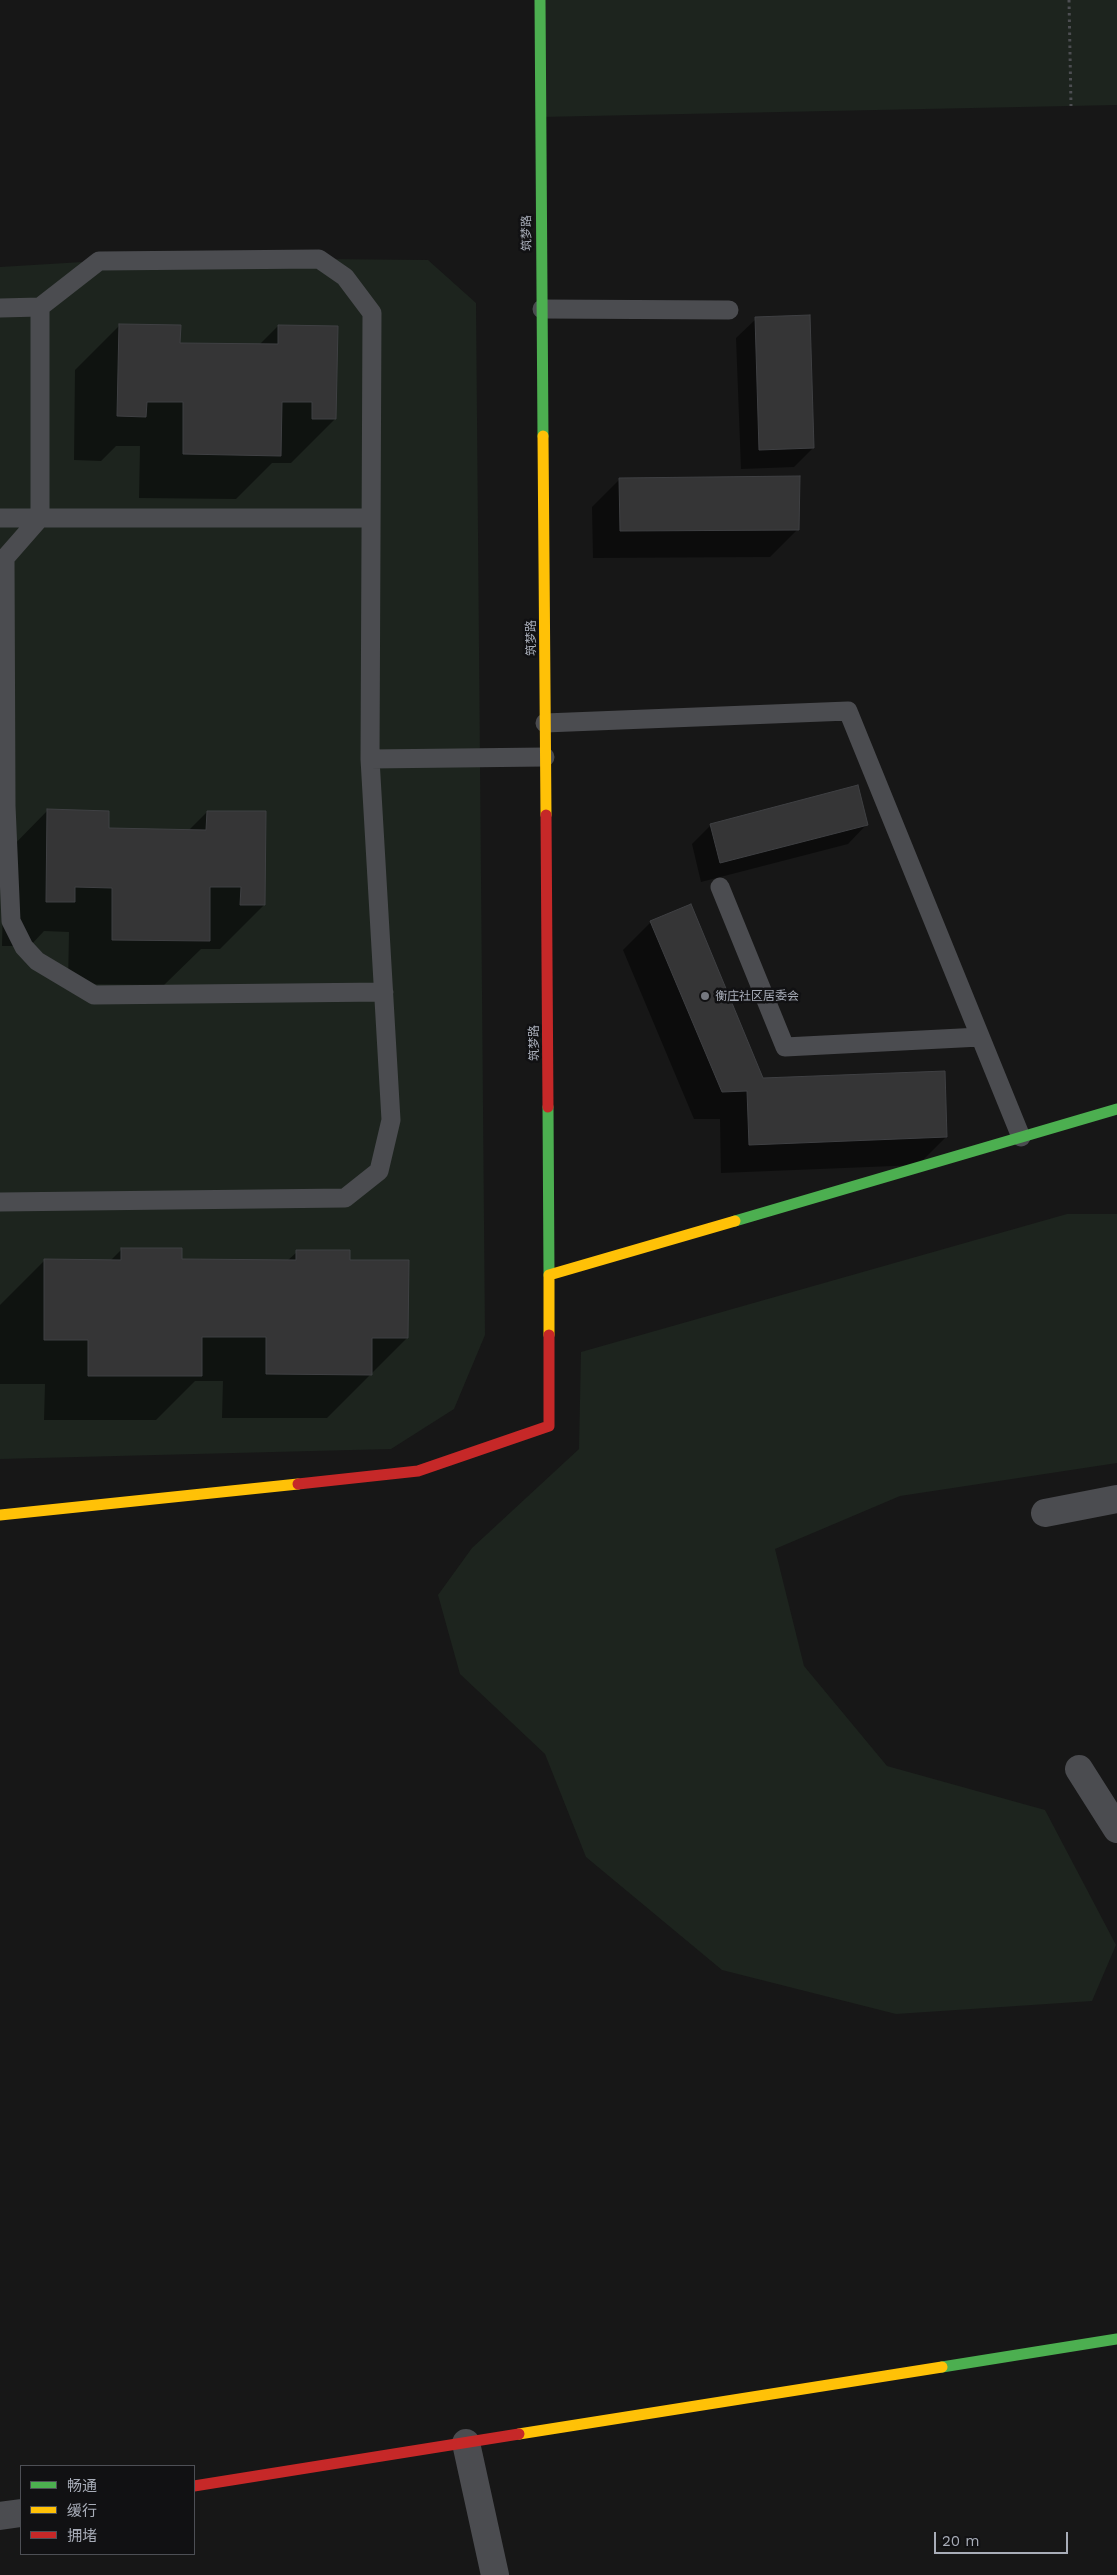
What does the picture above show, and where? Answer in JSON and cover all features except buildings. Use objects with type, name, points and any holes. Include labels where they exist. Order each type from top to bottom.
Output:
[{"type":"street","name":"筑梦路","points":[[0,1516],[418,1472],[548,1426],[549,1275],[540,0]]},
{"type":"street","points":[[549,1275],[1117,1109]]},
{"type":"street","points":[[1045,1513],[1117,1499]]},
{"type":"street","points":[[1079,1769],[1117,1829]]},
{"type":"street","points":[[195,2486],[1117,2339]]},
{"type":"street","points":[[466,2443],[495,2575]]},
{"type":"street","points":[[0,2516],[20,2513]]},
{"type":"lane","points":[[0,308],[40,307],[99,261],[319,259],[344,278],[372,313],[370,759],[391,1120],[378,1171],[344,1198],[0,1202]]},
{"type":"lane","points":[[40,307],[40,518],[5,558],[6,806],[11,921],[24,947],[37,961],[94,995],[384,992]]},
{"type":"lane","points":[[542,308],[729,310]]},
{"type":"lane","points":[[0,518],[371,518]]},
{"type":"lane","points":[[545,722],[848,712],[1021,1137]]},
{"type":"lane","points":[[370,759],[545,757]]},
{"type":"lane","points":[[720,887],[785,1047],[980,1037]]},
{"type":"path","points":[[1069,0],[1071,106]]},
{"type":"shaded area","points":[[540,0],[1117,0],[1117,105],[540,117]]},
{"type":"shaded area","points":[[428,260],[476,303],[485,1335],[454,1409],[391,1449],[0,1459],[0,267],[99,261]]},
{"type":"shaded area","points":[[1067,1214],[1117,1214],[1117,1463],[900,1496],[775,1549],[804,1666],[887,1766],[1045,1810],[1116,1945],[1092,2001],[896,2014],[722,1970],[586,1857],[545,1754],[460,1674],[438,1595],[472,1548],[579,1449],[581,1352]]},
{"type":"traffic: fast","points":[[540,0],[543,436]]},
{"type":"traffic: fast","points":[[548,1107],[549,1275]]},
{"type":"traffic: fast","points":[[735,1221],[1117,1109]]},
{"type":"traffic: fast","points":[[942,2367],[1117,2339]]},
{"type":"traffic: slow","points":[[543,436],[546,815]]},
{"type":"traffic: slow","points":[[549,1335],[549,1275],[735,1221]]},
{"type":"traffic: slow","points":[[0,1515],[298,1484]]},
{"type":"traffic: slow","points":[[519,2434],[942,2367]]},
{"type":"traffic: jam","points":[[546,815],[548,1107]]},
{"type":"traffic: jam","points":[[298,1484],[418,1471],[549,1426],[549,1335]]},
{"type":"traffic: jam","points":[[195,2486],[519,2434]]},
{"type":"place","name":"衡庄社区居委会","points":[[705,996]]}]
